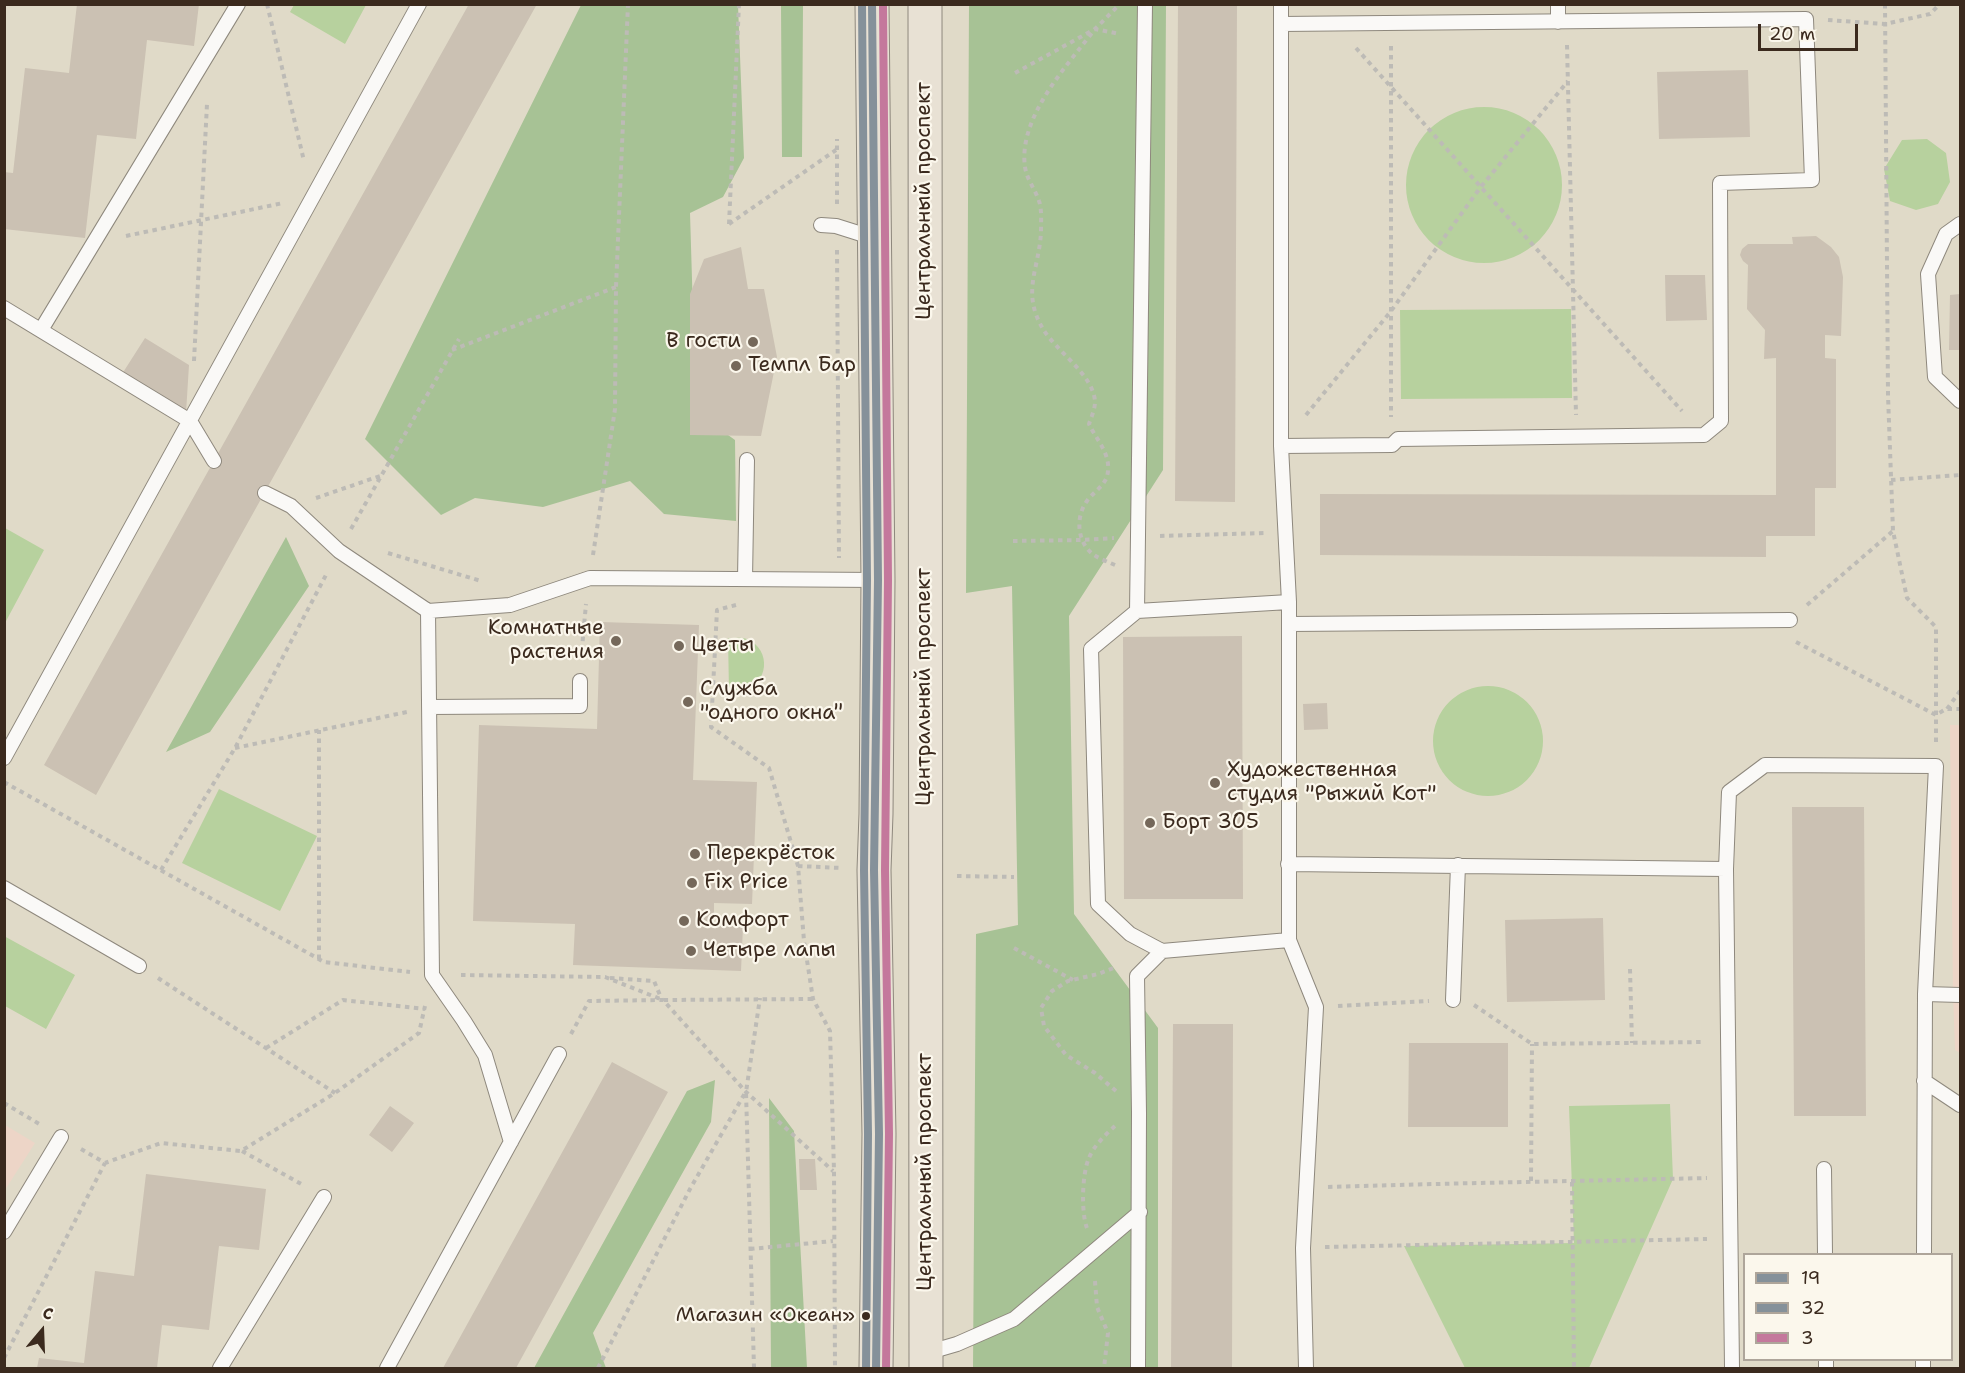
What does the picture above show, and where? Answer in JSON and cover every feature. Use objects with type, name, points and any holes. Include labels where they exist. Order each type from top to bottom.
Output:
[{"type":"main road","points":[[872,4],[878,580],[874,870],[879,1134],[876,1368]]},
{"type":"main road","name":"Центральный проспект","points":[[925,4],[926,1361]]},
{"type":"lane","points":[[41,330],[238,4]]},
{"type":"lane","points":[[4,759],[419,4]]},
{"type":"lane","points":[[1137,611],[1145,4]]},
{"type":"lane","points":[[1281,4],[1281,446],[1289,602],[1288,940],[1316,1007],[1303,1248],[1306,1368]]},
{"type":"lane","points":[[1558,4],[1562,22]]},
{"type":"lane","points":[[1281,24],[1806,18],[1812,180],[1720,183],[1721,421],[1704,435],[1398,439],[1392,445],[1281,446]]},
{"type":"lane","points":[[1960,224],[1946,234],[1928,274],[1935,377],[1960,401]]},
{"type":"lane","points":[[821,225],[836,226],[874,238]]},
{"type":"lane","points":[[4,308],[190,421],[214,461]]},
{"type":"lane","points":[[745,579],[747,460]]},
{"type":"lane","points":[[265,493],[291,506],[428,611],[510,605],[590,578],[878,580]]},
{"type":"lane","points":[[1288,940],[1162,951],[1130,934],[1098,904],[1091,649],[1137,611],[1289,602]]},
{"type":"lane","points":[[428,611],[432,975],[485,1055],[511,1142]]},
{"type":"lane","points":[[1289,624],[1790,620]]},
{"type":"lane","points":[[429,707],[580,706],[580,681]]},
{"type":"lane","points":[[1732,1368],[1726,869],[1729,792],[1765,765],[1936,766],[1925,994],[1924,1253]]},
{"type":"lane","points":[[1288,864],[1726,869]]},
{"type":"lane","points":[[1453,1000],[1458,866]]},
{"type":"lane","points":[[4,888],[139,966]]},
{"type":"lane","points":[[1138,1368],[1140,1212],[1137,976],[1162,951]]},
{"type":"lane","points":[[1925,994],[1960,995]]},
{"type":"lane","points":[[387,1368],[559,1054]]},
{"type":"lane","points":[[1924,1081],[1960,1105]]},
{"type":"lane","points":[[4,1232],[61,1137]]},
{"type":"lane","points":[[1824,1169],[1825,1253]]},
{"type":"lane","points":[[220,1368],[324,1197]]},
{"type":"lane","points":[[926,1361],[957,1344],[1014,1319],[1140,1212]]},
{"type":"path","points":[[94,242],[313,197],[267,4]]},
{"type":"path","points":[[580,681],[582,634],[615,409],[616,287],[628,4]]},
{"type":"path","points":[[739,4],[729,224],[837,150]]},
{"type":"path","points":[[1119,571],[1116,565],[1093,555],[1081,540],[1079,520],[1086,501],[1101,488],[1108,473],[1108,456],[1089,424],[1095,402],[1088,381],[1043,330],[1032,306],[1031,285],[1037,265],[1041,224],[1040,202],[1025,167],[1026,144],[1040,102],[1095,29],[1120,4]]},
{"type":"path","points":[[1885,4],[1888,395],[1893,531],[1907,597],[1936,627],[1936,766]]},
{"type":"path","points":[[1806,18],[1885,24],[1930,14],[1940,4]]},
{"type":"path","points":[[1562,22],[1568,81],[1576,437]]},
{"type":"path","points":[[1391,23],[1392,445]]},
{"type":"path","points":[[1333,24],[1391,85],[1480,188],[1704,435]]},
{"type":"path","points":[[1015,73],[1095,29]]},
{"type":"path","points":[[194,362],[209,53]]},
{"type":"path","points":[[1281,446],[1391,310],[1480,188],[1568,81]]},
{"type":"path","points":[[837,138],[839,580]]},
{"type":"path","points":[[452,350],[616,287]]},
{"type":"path","points":[[161,870],[235,748],[342,545],[459,339]]},
{"type":"path","points":[[1891,480],[1960,475]]},
{"type":"path","points":[[291,506],[381,476]]},
{"type":"path","points":[[1893,531],[1790,620],[1793,640],[1936,715]]},
{"type":"path","points":[[342,545],[534,597]]},
{"type":"path","points":[[739,604],[717,610],[711,727],[769,768],[798,866],[804,941],[813,999],[830,1031],[834,1171],[835,1368]]},
{"type":"path","points":[[1936,715],[1946,709],[1960,691]]},
{"type":"path","points":[[235,748],[429,707]]},
{"type":"path","points":[[1946,709],[1960,709]]},
{"type":"path","points":[[319,730],[319,959]]},
{"type":"path","points":[[4,782],[324,962],[432,975],[654,981],[663,1000],[746,1092],[834,1171]]},
{"type":"path","points":[[1121,1099],[1117,1092],[1095,1073],[1066,1055],[1044,1026],[1041,1008],[1052,992],[1068,981],[1098,974],[1119,965],[1130,934]]},
{"type":"path","points":[[1014,948],[1074,980]]},
{"type":"path","points":[[139,966],[336,1093]]},
{"type":"path","points":[[1630,969],[1632,1043]]},
{"type":"path","points":[[241,1151],[336,1093],[419,1033],[432,975]]},
{"type":"path","points":[[605,978],[663,1000]]},
{"type":"path","points":[[754,1368],[746,1092],[760,998]]},
{"type":"path","points":[[559,1054],[589,1001],[813,999]]},
{"type":"path","points":[[266,1048],[343,1000],[424,1009]]},
{"type":"path","points":[[1316,1007],[1468,1001],[1532,1044],[1729,1042]]},
{"type":"path","points":[[1532,1044],[1532,1181]]},
{"type":"path","points":[[598,1368],[690,1189],[746,1092]]},
{"type":"path","points":[[4,1103],[105,1163]]},
{"type":"path","points":[[1089,1234],[1083,1217],[1088,1159],[1107,1134],[1123,1120]]},
{"type":"path","points":[[4,1358],[105,1163],[161,1143],[241,1151],[324,1197]]},
{"type":"path","points":[[1306,1188],[1729,1178]]},
{"type":"path","points":[[1572,1182],[1574,1368]]},
{"type":"path","points":[[1303,1248],[1729,1239]]},
{"type":"path","points":[[750,1250],[833,1240]]},
{"type":"path","points":[[1093,1252],[1097,1307],[1108,1333],[1104,1368]]},
{"type":"shaded area","points":[[1950,725],[1960,725],[1960,1053],[1955,1050],[1953,994]]},
{"type":"shaded area","points":[[5,1125],[35,1143],[5,1190]]},
{"type":"green space","points":[[294,4],[366,5],[345,44],[290,12]]},
{"type":"green space","points":[[581,5],[738,5],[744,158],[723,197],[690,213],[696,412],[735,440],[736,521],[664,514],[630,481],[543,507],[475,498],[441,515],[365,439]]},
{"type":"green space","points":[[781,5],[803,5],[802,157],[782,157]]},
{"type":"green space","points":[[969,5],[1166,5],[1163,470],[1069,616],[1074,914],[1158,1028],[1158,1368],[973,1368],[976,934],[1018,925],[1012,586],[966,593]]},
{"type":"green space","points":[[1484,107],[1514,113],[1539,130],[1556,155],[1562,185],[1556,215],[1539,240],[1514,257],[1484,263],[1454,257],[1429,240],[1412,215],[1406,185],[1412,155],[1429,130],[1454,113]]},
{"type":"green space","points":[[1927,139],[1946,153],[1950,182],[1938,204],[1916,210],[1890,201],[1884,169],[1902,140]]},
{"type":"green space","points":[[1571,309],[1572,398],[1401,399],[1400,310]]},
{"type":"green space","points":[[5,528],[44,550],[5,623]]},
{"type":"green space","points":[[286,537],[309,586],[210,732],[166,752]]},
{"type":"green space","points":[[728,638],[747,639],[755,644],[764,658],[762,675],[758,682],[742,692],[729,691]]},
{"type":"green space","points":[[1488,686],[1509,690],[1527,702],[1539,720],[1543,741],[1539,762],[1527,780],[1509,792],[1488,796],[1467,792],[1449,780],[1437,762],[1433,741],[1437,720],[1449,702],[1467,690]]},
{"type":"green space","points":[[219,789],[317,836],[280,911],[182,863]]},
{"type":"green space","points":[[4,936],[75,975],[46,1029],[5,1006]]},
{"type":"green space","points":[[715,1080],[711,1122],[593,1333],[606,1368],[534,1368],[687,1091]]},
{"type":"green space","points":[[769,1098],[794,1131],[807,1368],[771,1368]]},
{"type":"green space","points":[[1670,1104],[1673,1179],[1589,1368],[1465,1368],[1404,1246],[1574,1243],[1569,1106]]},
{"type":"building","points":[[77,4],[199,4],[194,46],[147,40],[136,139],[97,135],[85,238],[4,229],[4,172],[13,173],[25,68],[69,73]]},
{"type":"building","points":[[469,4],[537,4],[96,795],[44,765]]},
{"type":"building","points":[[1178,4],[1237,4],[1235,502],[1175,501]]},
{"type":"building","points":[[1748,70],[1750,137],[1659,139],[1657,72]]},
{"type":"building","points":[[1816,236],[1831,247],[1839,257],[1843,277],[1841,336],[1825,335],[1825,358],[1836,359],[1836,488],[1815,488],[1815,536],[1766,536],[1766,557],[1320,555],[1320,494],[1776,495],[1776,358],[1764,359],[1765,330],[1747,309],[1748,265],[1740,255],[1742,249],[1748,244],[1793,244],[1792,237]]},
{"type":"building","points":[[741,247],[748,289],[764,289],[777,357],[761,436],[690,435],[690,294],[704,259]]},
{"type":"building","points":[[1665,275],[1705,275],[1707,320],[1666,321]]},
{"type":"building","points":[[1960,294],[1960,350],[1949,350],[1950,295]]},
{"type":"building","points":[[145,338],[189,365],[186,413],[122,374]]},
{"type":"building","points":[[600,622],[699,625],[693,780],[757,782],[752,904],[714,903],[714,925],[743,926],[741,971],[573,965],[575,924],[473,921],[479,725],[597,729]]},
{"type":"building","points":[[1242,636],[1243,899],[1124,899],[1123,637]]},
{"type":"building","points":[[1327,703],[1328,729],[1304,730],[1303,704]]},
{"type":"building","points":[[1792,807],[1864,807],[1866,1116],[1794,1116]]},
{"type":"building","points":[[1603,918],[1605,1000],[1507,1002],[1505,920]]},
{"type":"building","points":[[1173,1024],[1233,1024],[1232,1368],[1171,1368]]},
{"type":"building","points":[[1409,1043],[1508,1043],[1508,1127],[1408,1127]]},
{"type":"building","points":[[612,1062],[668,1092],[516,1368],[443,1368]]},
{"type":"building","points":[[390,1106],[414,1123],[392,1152],[369,1135]]},
{"type":"building","points":[[799,1159],[815,1159],[817,1190],[800,1190]]},
{"type":"building","points":[[146,1174],[266,1189],[259,1250],[219,1246],[209,1330],[162,1325],[157,1368],[37,1368],[39,1358],[84,1363],[95,1271],[134,1276]]},
{"type":"transit line","name":"32","points":[[862,4],[867,580],[864,870],[868,1134],[866,1368]]},
{"type":"transit line","name":"19","points":[[872,4],[878,580],[874,870],[879,1134],[876,1368]]},
{"type":"transit line","name":"3","points":[[883,4],[888,580],[885,870],[889,1134],[886,1368]]},
{"type":"place","name":"В гости","points":[[753,342]]},
{"type":"place","name":"Темпл Бар","points":[[736,366]]},
{"type":"place","name":"Комнатные растения","points":[[616,641]]},
{"type":"place","name":"Цветы","points":[[679,646]]},
{"type":"place","name":"Служба \"одного окна\"","points":[[688,702]]},
{"type":"place","name":"Художественная студия \"Рыжий Кот\"","points":[[1215,783]]},
{"type":"place","name":"Борт 305","points":[[1150,823]]},
{"type":"place","name":"Перекрёсток","points":[[695,854]]},
{"type":"place","name":"Fix Price","points":[[692,883]]},
{"type":"place","name":"Комфорт","points":[[684,921]]},
{"type":"place","name":"Четыре лапы","points":[[691,951]]},
{"type":"place","name":"Магазин «Океан»","points":[[866,1316]]}]
